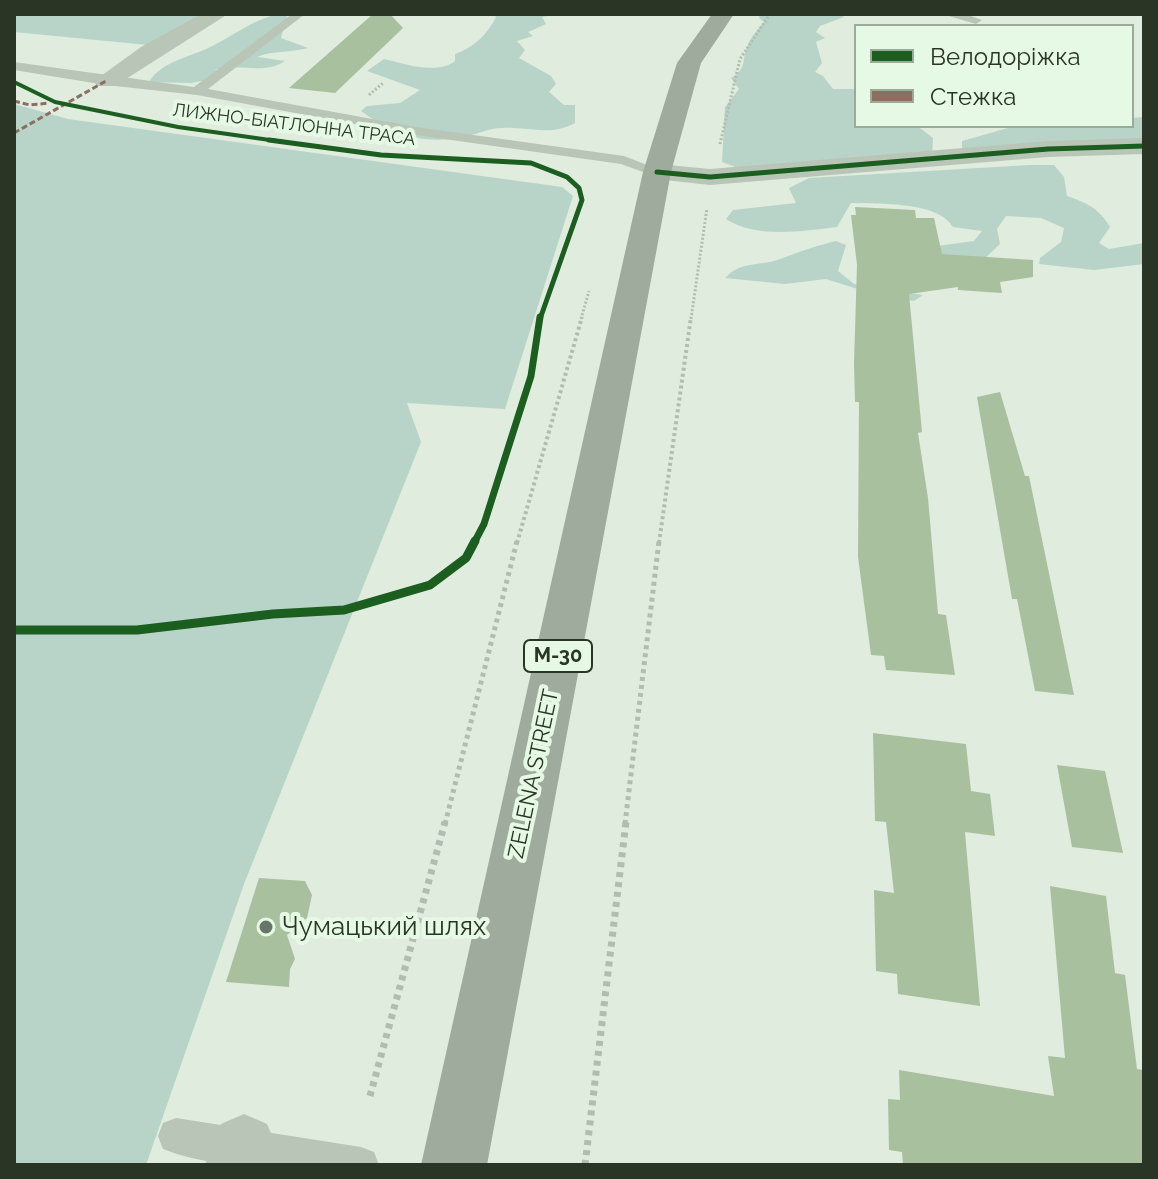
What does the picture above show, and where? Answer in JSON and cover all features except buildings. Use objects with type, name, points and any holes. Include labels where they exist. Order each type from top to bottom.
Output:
[{"type":"highway","name":"М-30","points":[[661,160],[689,63],[723,14]]},
{"type":"highway","name":"ZELENA STREET","points":[[454,1165],[661,160]]},
{"type":"street","points":[[106,81],[149,52],[217,14]]},
{"type":"street","points":[[661,160],[710,177],[1048,149],[1144,146]]},
{"type":"lane","points":[[197,91],[299,14]]},
{"type":"lane","points":[[948,14],[976,20]]},
{"type":"lane","points":[[14,66],[106,81],[197,91],[416,131],[624,160],[661,160]]},
{"type":"lane","points":[[176,1136],[241,1156],[361,1165]]},
{"type":"path","points":[[585,1165],[662,516],[693,319],[710,177],[716,165],[735,64],[770,14]]},
{"type":"path","points":[[370,1096],[452,798],[507,577],[589,290]]},
{"type":"green space","points":[[14,14],[182,14],[201,17],[148,45],[14,32]]},
{"type":"green space","points":[[493,14],[559,14],[542,17],[546,24],[528,32],[533,36],[517,41],[525,50],[519,58],[551,76],[556,84],[549,92],[564,105],[575,105],[575,123],[547,130],[496,128],[459,138],[431,140],[396,131],[361,111],[367,106],[400,103],[420,90],[367,71],[384,59],[430,68],[448,65],[455,61],[455,54],[484,35],[496,17]]},
{"type":"green space","points":[[760,14],[840,14],[844,17],[820,26],[816,32],[825,38],[816,42],[822,63],[815,72],[823,76],[833,89],[854,89],[854,128],[920,128],[933,138],[932,156],[749,172],[722,162],[725,107],[739,89],[731,78],[740,71],[749,42],[764,22],[759,18]]},
{"type":"green space","points":[[271,16],[287,16],[281,38],[308,48],[257,57],[285,61],[268,68],[224,68],[215,70],[223,77],[191,83],[149,82],[170,64]]},
{"type":"green space","points":[[14,104],[68,119],[562,187],[573,196],[505,409],[407,403],[421,442],[244,884],[146,1165],[14,1165]]},
{"type":"green space","points":[[1144,117],[1144,141],[962,151],[962,141],[1008,128],[1134,128],[1134,118]]},
{"type":"green space","points":[[1054,165],[1064,177],[1067,196],[1101,215],[1110,227],[1099,243],[1109,249],[1144,243],[1144,264],[1094,270],[1039,264],[1040,258],[1061,242],[1064,228],[1041,218],[1006,216],[997,229],[1000,244],[982,261],[956,259],[922,248],[974,241],[982,231],[953,227],[935,212],[921,208],[851,203],[837,227],[795,232],[752,229],[726,219],[733,210],[796,203],[789,188],[809,178]]},
{"type":"green space","points":[[836,241],[846,245],[838,271],[854,284],[923,295],[914,301],[867,292],[826,279],[785,284],[725,278],[744,266],[772,261]]},
{"type":"marked path","points":[[14,133],[106,81]]},
{"type":"marked path","points":[[14,101],[30,105],[49,103]]},
{"type":"cycle path","name":"ЛИЖНО-БІАТЛОННА ТРАСА","points":[[14,82],[55,102],[178,127],[381,155],[531,163],[567,177],[579,188],[582,200],[540,318],[531,376],[505,460],[484,524],[466,558],[430,585],[344,610],[273,614],[137,630],[14,630]]},
{"type":"cycle path","points":[[657,172],[710,177],[1048,149],[1144,146]]},
{"type":"place","name":"Чумацький шлях","points":[[266,927]]}]
